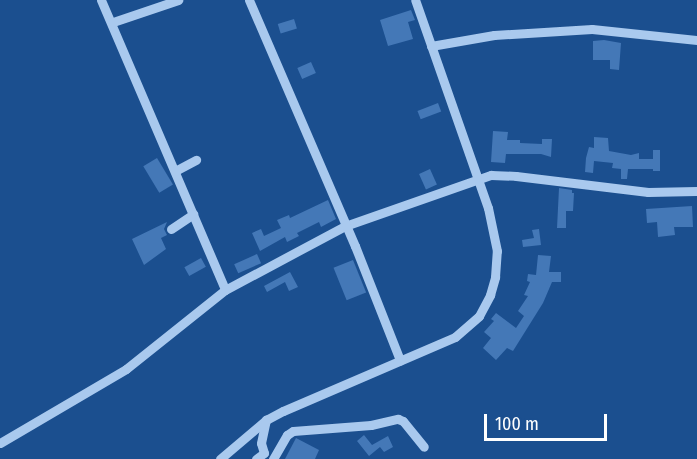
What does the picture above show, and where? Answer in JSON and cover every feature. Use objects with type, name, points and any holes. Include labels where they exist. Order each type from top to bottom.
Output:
[{"type":"street","points":[[101,0],[225,290]]},
{"type":"street","points":[[112,22],[178,0]]},
{"type":"street","points":[[249,0],[400,360]]},
{"type":"street","points":[[220,459],[266,420],[340,384],[455,337],[479,316],[490,294],[495,276],[497,251],[488,208],[415,0]]},
{"type":"street","points":[[431,46],[494,35],[592,29],[697,40]]},
{"type":"street","points":[[176,171],[196,160]]},
{"type":"street","points":[[0,443],[126,369],[225,290],[345,226],[479,178],[516,176],[648,192],[697,191]]},
{"type":"street","points":[[171,229],[193,214]]},
{"type":"street","points":[[265,458],[293,431],[371,425],[398,419],[403,421],[424,447]]},
{"type":"street","points":[[265,458],[261,442],[266,420]]},
{"type":"building","points":[[411,10],[415,20],[408,22],[413,39],[388,46],[380,20]]},
{"type":"building","points":[[294,19],[297,29],[281,34],[278,24]]},
{"type":"building","points":[[593,41],[621,43],[619,70],[610,69],[610,60],[593,60]]},
{"type":"building","points":[[311,62],[316,73],[302,79],[297,68]]},
{"type":"building","points":[[438,103],[441,111],[421,119],[417,111]]},
{"type":"building","points":[[493,131],[508,132],[507,140],[520,140],[520,143],[542,144],[542,139],[552,139],[551,157],[541,154],[506,154],[505,163],[491,162]]},
{"type":"building","points":[[594,137],[608,138],[609,151],[631,155],[639,153],[639,159],[653,159],[653,150],[660,150],[660,171],[628,169],[627,179],[621,179],[621,169],[612,168],[613,163],[594,161],[593,173],[585,172],[589,147],[594,148]]},
{"type":"building","points":[[157,158],[173,185],[159,193],[143,166]]},
{"type":"building","points":[[430,169],[437,185],[426,189],[419,174]]},
{"type":"building","points":[[559,188],[572,190],[574,193],[573,211],[566,211],[566,228],[557,228]]},
{"type":"building","points":[[328,200],[336,219],[321,227],[319,222],[297,233],[299,236],[287,242],[285,237],[260,251],[252,233],[261,229],[264,236],[281,228],[277,220],[289,215],[290,218]]},
{"type":"building","points":[[692,206],[693,227],[674,227],[675,235],[658,237],[657,222],[647,223],[646,209]]},
{"type":"building","points":[[167,222],[164,229],[167,235],[161,238],[166,249],[144,265],[132,239]]},
{"type":"building","points":[[539,229],[541,245],[523,247],[522,240],[534,238],[532,230]]},
{"type":"building","points":[[257,254],[261,263],[238,273],[234,264]]},
{"type":"building","points":[[538,255],[551,256],[549,272],[561,272],[561,282],[552,282],[543,303],[513,351],[507,348],[496,360],[483,348],[491,338],[484,332],[494,321],[491,319],[496,313],[516,328],[524,316],[518,311],[528,296],[524,295],[530,282],[527,281],[528,274],[536,275]]},
{"type":"building","points":[[201,258],[206,267],[189,276],[184,267]]},
{"type":"building","points":[[353,260],[366,292],[347,300],[334,268]]},
{"type":"building","points":[[290,272],[298,287],[289,291],[285,282],[267,292],[264,286]]},
{"type":"building","points":[[364,435],[372,445],[388,436],[393,447],[384,452],[380,447],[369,456],[357,441]]},
{"type":"building","points":[[296,438],[319,450],[315,459],[285,459]]}]
